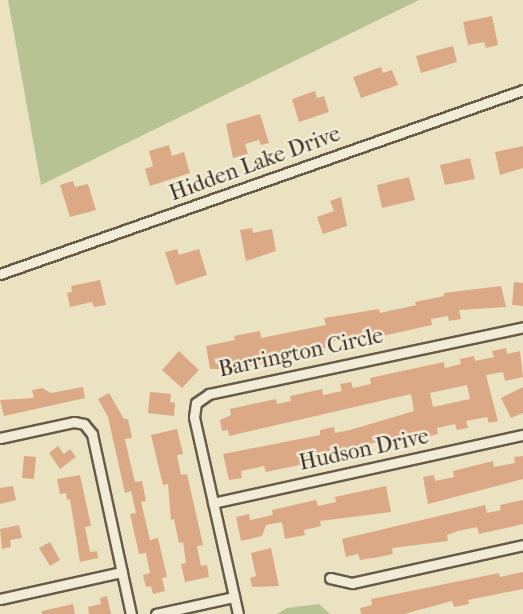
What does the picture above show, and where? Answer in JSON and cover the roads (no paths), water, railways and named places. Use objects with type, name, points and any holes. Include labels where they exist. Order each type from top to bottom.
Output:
[{"type":"street","name":"Hidden Lake Drive","points":[[0,274],[523,90]]},
{"type":"street","name":"Barrington Circle","points":[[238,614],[194,417],[196,403],[209,394],[523,327]]},
{"type":"street","points":[[0,438],[74,422],[84,424],[92,434],[131,614]]},
{"type":"street","name":"Hudson Drive","points":[[213,503],[523,435]]},
{"type":"street","points":[[330,578],[352,583],[523,545]]},
{"type":"street","points":[[0,599],[122,572]]},
{"type":"street","points":[[156,614],[234,597]]}]
